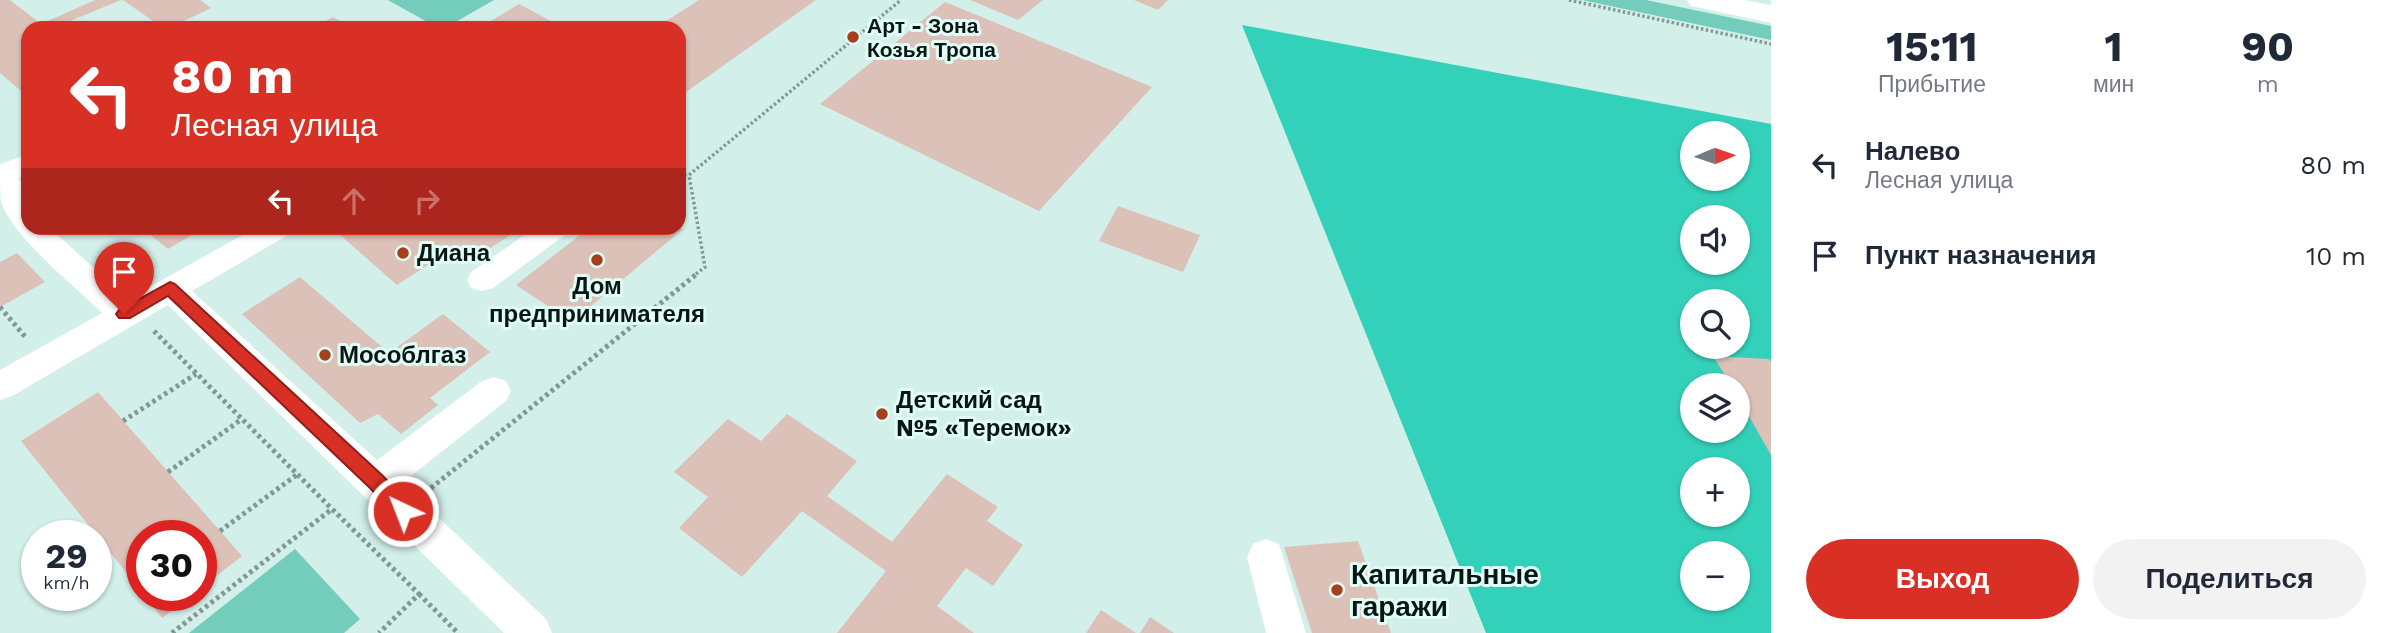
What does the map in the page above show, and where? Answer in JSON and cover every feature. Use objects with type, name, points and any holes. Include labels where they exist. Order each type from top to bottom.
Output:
[{"type":"main road","points":[[1701,0],[1771,14]]},
{"type":"street","points":[[10,169],[21,211]]},
{"type":"street","points":[[40,235],[128,312]]},
{"type":"street","points":[[0,386],[265,235]]},
{"type":"street","points":[[482,280],[545,235]]},
{"type":"street","points":[[170,288],[532,633]]},
{"type":"street","points":[[376,482],[494,391]]},
{"type":"street","points":[[1266,556],[1286,633]]},
{"type":"path","points":[[403,511],[705,267],[689,175],[901,0]]},
{"type":"path","points":[[1569,0],[1771,44]]},
{"type":"path","points":[[0,307],[34,348]]},
{"type":"path","points":[[128,312],[196,373],[458,633]]},
{"type":"path","points":[[123,421],[196,373]]},
{"type":"path","points":[[168,472],[242,419]]},
{"type":"path","points":[[220,530],[298,474]]},
{"type":"path","points":[[172,633],[332,509]]},
{"type":"path","points":[[379,633],[418,594]]},
{"type":"green space","points":[[388,0],[494,0],[457,21],[426,21]]},
{"type":"green space","points":[[1582,0],[1646,0],[1771,26],[1771,40]]},
{"type":"green space","points":[[1242,25],[1771,124],[1771,633],[1486,633]]},
{"type":"green space","points":[[295,549],[360,619],[344,633],[189,633]]},
{"type":"building","points":[[0,0],[10,0],[37,21],[21,21],[21,91],[0,73]]},
{"type":"building","points":[[95,0],[121,0],[70,21],[48,21]]},
{"type":"building","points":[[123,0],[200,0],[211,8],[184,21],[153,21]]},
{"type":"building","points":[[699,0],[816,0],[686,92],[686,21],[666,21]]},
{"type":"building","points":[[970,0],[1043,0],[1018,20]]},
{"type":"building","points":[[1134,0],[1168,0],[1158,10]]},
{"type":"building","points":[[945,2],[1152,87],[1039,211],[820,104]]},
{"type":"building","points":[[519,4],[551,21],[491,21]]},
{"type":"building","points":[[1118,206],[1200,235],[1183,272],[1099,241]]},
{"type":"building","points":[[151,235],[192,235],[168,249]]},
{"type":"building","name":"Диана","points":[[340,235],[510,235],[472,260],[455,247],[397,285]]},
{"type":"building","name":"Дом предпринимателя","points":[[580,235],[676,235],[572,322],[516,285]]},
{"type":"building","points":[[17,253],[45,282],[0,307],[0,262]]},
{"type":"building","points":[[300,277],[389,353],[443,314],[490,352],[430,398],[438,405],[401,434],[378,414],[360,423],[242,314]]},
{"type":"building","points":[[1750,358],[1769,359],[1771,362],[1771,455],[1750,418],[1750,373],[1724,373],[1715,359]]},
{"type":"building","points":[[98,392],[210,520],[126,520],[126,572],[112,555],[112,520],[84,520],[21,441]]},
{"type":"building","points":[[787,414],[857,461],[827,496],[892,542],[947,474],[998,507],[987,521],[1023,545],[993,586],[966,568],[937,606],[974,633],[837,633],[886,571],[802,511],[742,577],[679,528],[708,497],[674,472],[728,419],[761,441]]},
{"type":"building","points":[[217,528],[242,556],[217,576]]},
{"type":"building","name":"Капитальные гаражи","points":[[1358,541],[1391,633],[1312,633],[1284,547]]},
{"type":"building","points":[[1101,610],[1136,633],[1086,633]]},
{"type":"building","points":[[157,611],[171,611],[162,618]]},
{"type":"building","points":[[1150,617],[1174,633],[1140,633]]},
{"type":"place","name":"Арт - Зона Козья Тропа","points":[[853,37]]},
{"type":"place","name":"Диана","points":[[403,253]]},
{"type":"place","name":"Дом предпринимателя","points":[[597,260]]},
{"type":"place","name":"Мособлгаз","points":[[325,355]]},
{"type":"place","name":"Детский сад №5 «Теремок»","points":[[882,414]]},
{"type":"place","name":"Капитальные гаражи","points":[[1337,590]]},
{"type":"route","points":[[124,314],[170,288],[376,482],[403,511]]}]
